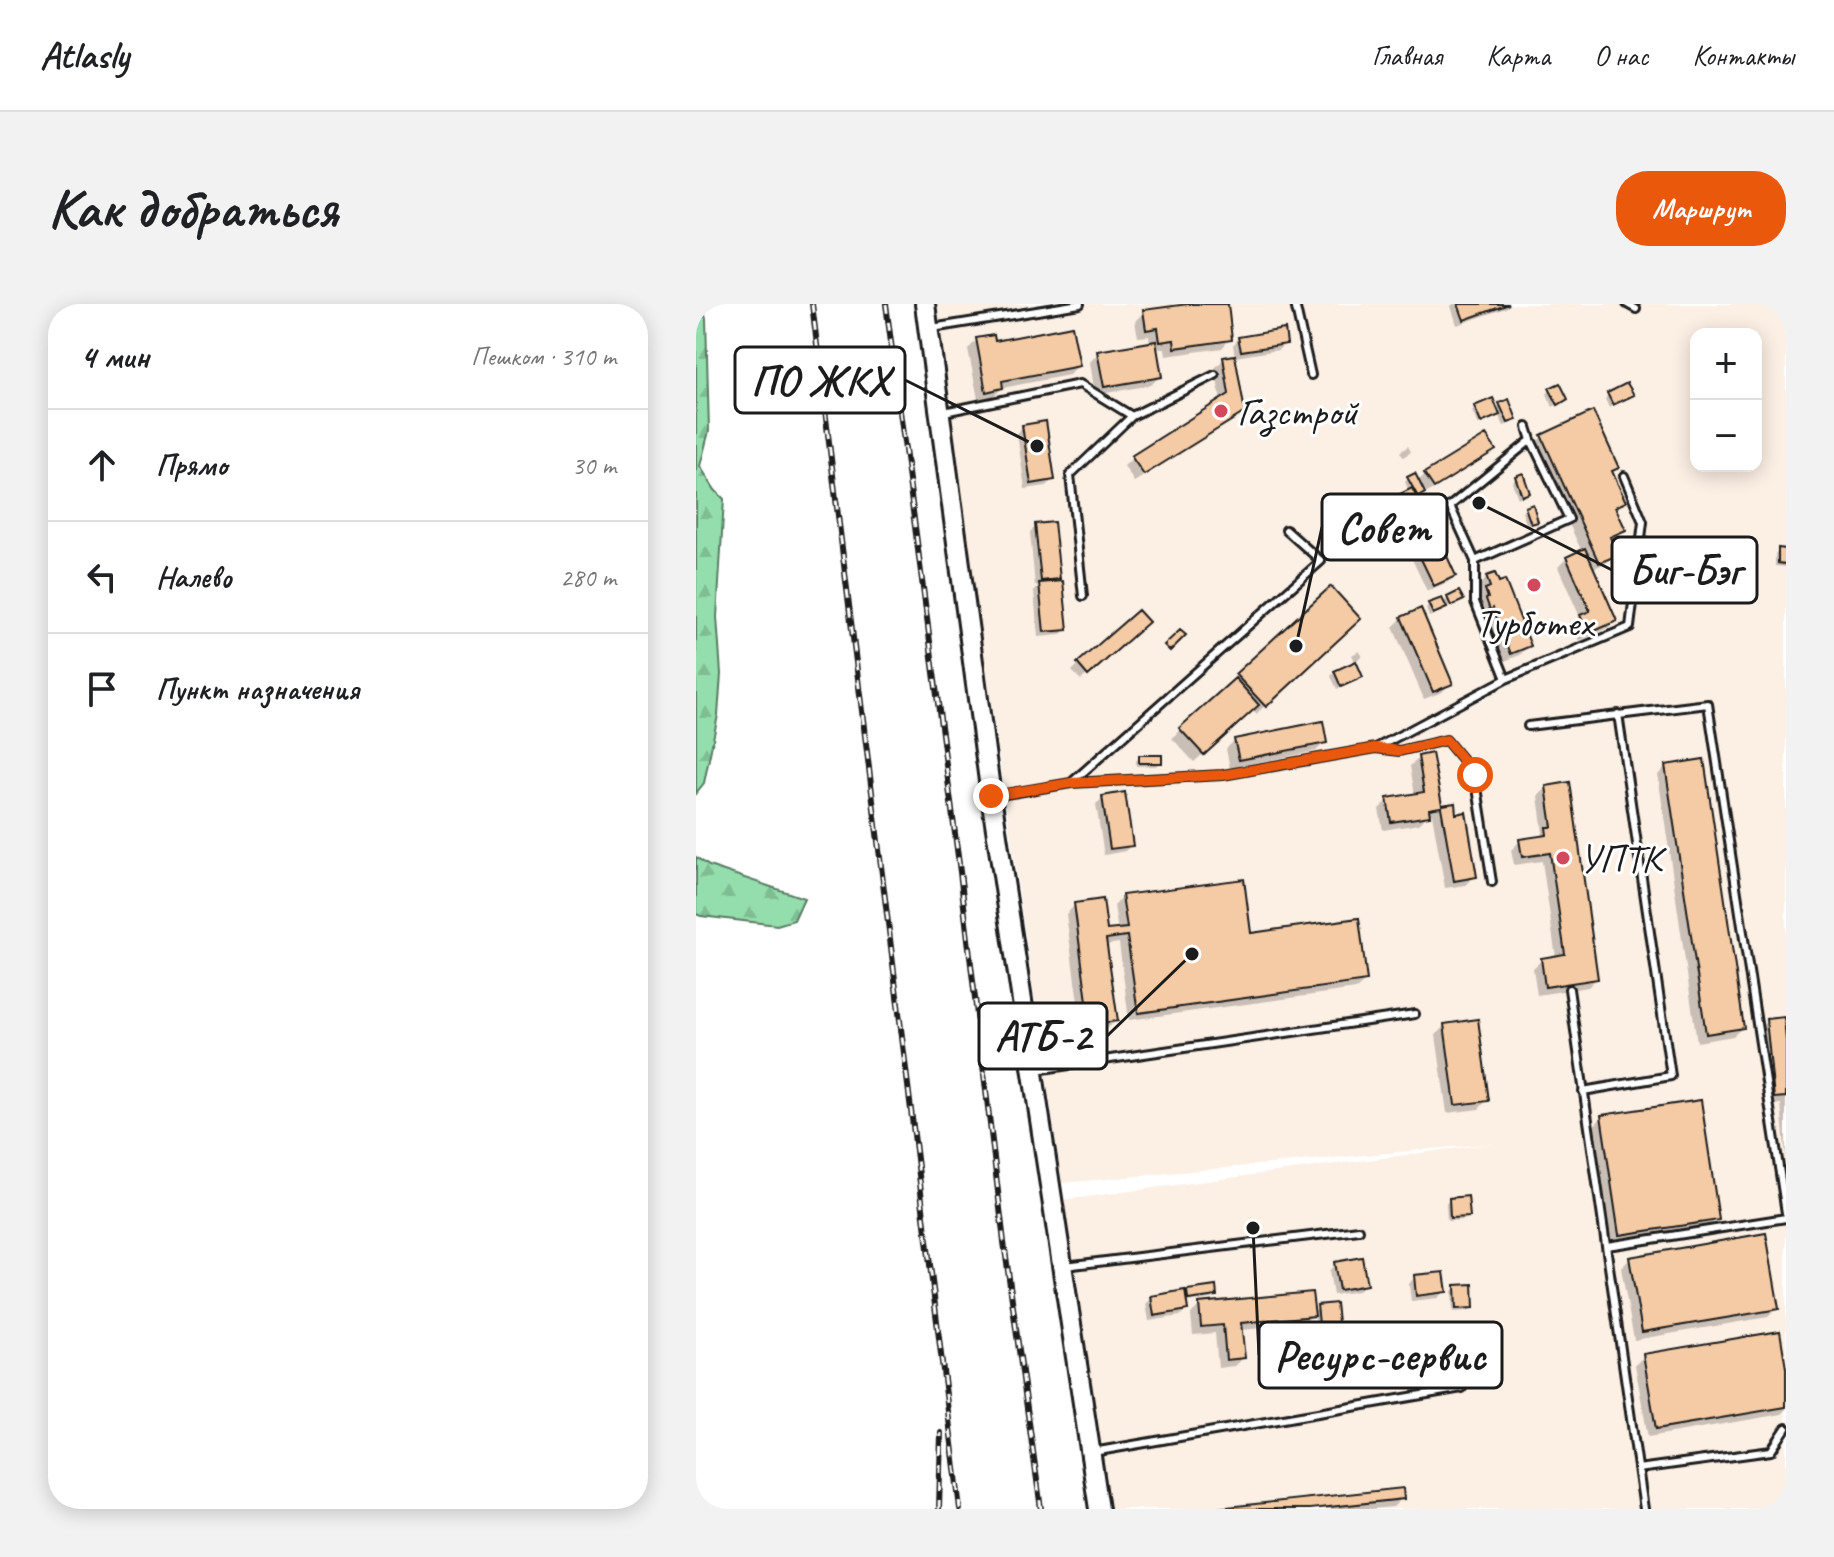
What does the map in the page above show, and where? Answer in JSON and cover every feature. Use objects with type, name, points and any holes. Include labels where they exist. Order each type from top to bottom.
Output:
[{"type":"street","points":[[925,304],[991,796],[1099,1509]]},
{"type":"lane","points":[[929,329],[1080,304]]},
{"type":"lane","points":[[1295,304],[1311,375]]},
{"type":"lane","points":[[1627,304],[1636,309]]},
{"type":"lane","points":[[1083,596],[1070,475],[1132,416],[1215,375]]},
{"type":"lane","points":[[940,412],[1080,384],[1132,416]]},
{"type":"lane","points":[[1475,561],[1569,519],[1527,427]]},
{"type":"lane","points":[[1380,537],[1450,506],[1531,440]]},
{"type":"lane","points":[[1376,748],[1506,679],[1630,627],[1643,522],[1624,476]]},
{"type":"lane","points":[[1450,506],[1475,561],[1475,602],[1506,679]]},
{"type":"lane","points":[[1071,783],[1321,561],[1286,530]]},
{"type":"lane","points":[[1528,726],[1708,704],[1786,1216],[1607,1246]]},
{"type":"lane","points":[[1583,1091],[1671,1076],[1618,714]]},
{"type":"lane","points":[[991,796],[1071,783],[1223,775],[1376,748],[1399,751],[1446,740],[1475,775],[1492,882]]},
{"type":"lane","points":[[1569,989],[1644,1509]]},
{"type":"lane","points":[[1032,1071],[1415,1014]]},
{"type":"lane","points":[[1062,1267],[1359,1230]]},
{"type":"lane","points":[[1090,1452],[1462,1388]]},
{"type":"lane","points":[[1638,1469],[1771,1451],[1786,1428]]},
{"type":"shaded area","points":[[935,304],[1786,304],[1786,1509],[1111,1509],[1063,1200],[1496,1143],[1062,1183]]},
{"type":"green space","points":[[696,304],[702,304],[706,318],[709,431],[700,466],[724,499],[717,617],[721,674],[718,715],[704,783],[696,793]]},
{"type":"green space","points":[[696,857],[709,866],[804,898],[794,920],[777,925],[696,914]]},
{"type":"building","points":[[1188,304],[1228,304],[1232,340],[1175,348],[1174,340],[1160,342],[1158,328],[1146,330],[1143,310]]},
{"type":"building","points":[[1458,304],[1509,304],[1464,320]]},
{"type":"building","points":[[1072,326],[1080,366],[1002,381],[1003,388],[986,392],[976,338],[994,335],[995,341]]},
{"type":"building","points":[[1285,329],[1287,344],[1241,351],[1238,337]]},
{"type":"building","points":[[1156,341],[1162,377],[1104,387],[1097,351]]},
{"type":"building","points":[[1235,355],[1245,412],[1144,475],[1131,456],[1229,394],[1223,357]]},
{"type":"building","points":[[1560,383],[1568,399],[1558,405],[1549,388]]},
{"type":"building","points":[[1627,383],[1634,395],[1613,405],[1607,393]]},
{"type":"building","points":[[1493,398],[1500,415],[1481,423],[1474,406]]},
{"type":"building","points":[[1509,399],[1517,420],[1508,423],[1499,403]]},
{"type":"building","points":[[1593,411],[1619,468],[1612,471],[1626,502],[1615,507],[1626,530],[1610,537],[1618,555],[1599,563],[1541,435]]},
{"type":"building","points":[[1046,421],[1055,480],[1031,484],[1022,425]]},
{"type":"building","points":[[1486,435],[1496,450],[1434,488],[1424,473]]},
{"type":"building","points":[[1415,473],[1425,493],[1418,497],[1407,477]]},
{"type":"building","points":[[1523,473],[1530,493],[1522,496],[1515,476]]},
{"type":"building","points":[[1412,488],[1423,510],[1409,517],[1398,495]]},
{"type":"building","points":[[1533,504],[1538,522],[1531,524],[1525,507]]},
{"type":"building","points":[[1054,522],[1060,579],[1041,581],[1035,524]]},
{"type":"building","points":[[1432,523],[1456,576],[1434,586],[1409,534]]},
{"type":"building","points":[[1585,548],[1617,621],[1588,634],[1580,615],[1590,611],[1566,557]]},
{"type":"building","points":[[1778,548],[1786,549],[1786,564],[1778,563]]},
{"type":"building","points":[[1495,573],[1499,582],[1505,580],[1531,646],[1511,654],[1493,608],[1490,610],[1486,599],[1485,589],[1490,587],[1486,576]]},
{"type":"building","points":[[1063,581],[1068,630],[1044,632],[1039,583]]},
{"type":"building","points":[[1331,586],[1361,619],[1266,707],[1235,674]]},
{"type":"building","points":[[1459,591],[1464,600],[1451,606],[1447,597]]},
{"type":"building","points":[[1442,598],[1447,608],[1433,614],[1428,603]]},
{"type":"building","points":[[1421,608],[1453,684],[1433,692],[1401,617]]},
{"type":"building","points":[[1138,610],[1149,622],[1088,676],[1077,663]]},
{"type":"building","points":[[1180,630],[1186,635],[1170,651],[1164,645]]},
{"type":"building","points":[[1356,661],[1363,677],[1341,687],[1334,671]]},
{"type":"building","points":[[1235,678],[1259,705],[1204,755],[1179,728]]},
{"type":"building","points":[[1323,721],[1327,743],[1239,760],[1234,739]]},
{"type":"building","points":[[1432,753],[1442,805],[1455,803],[1456,814],[1466,812],[1477,877],[1454,881],[1441,807],[1429,809],[1430,816],[1391,822],[1387,798],[1424,792],[1418,756]]},
{"type":"building","points":[[1139,755],[1162,755],[1162,763],[1139,763]]},
{"type":"building","points":[[1704,759],[1744,1028],[1706,1034],[1665,765]]},
{"type":"building","points":[[1570,782],[1598,979],[1545,987],[1541,958],[1565,954],[1550,853],[1522,857],[1519,839],[1547,835],[1546,827],[1552,827],[1546,786]]},
{"type":"building","points":[[1125,792],[1133,846],[1110,849],[1102,796]]},
{"type":"building","points":[[1244,879],[1251,933],[1359,918],[1367,981],[1138,1013],[1127,936],[1106,939],[1118,1021],[1090,1024],[1074,903],[1103,899],[1107,930],[1127,928],[1122,895]]},
{"type":"building","points":[[1784,1017],[1786,1097],[1774,1098],[1766,1019]]},
{"type":"building","points":[[1478,1019],[1489,1101],[1455,1105],[1444,1024]]},
{"type":"building","points":[[1701,1100],[1719,1220],[1619,1235],[1601,1115]]},
{"type":"building","points":[[1468,1196],[1470,1217],[1450,1218],[1449,1198]]},
{"type":"building","points":[[1766,1233],[1779,1309],[1642,1332],[1629,1257]]},
{"type":"building","points":[[1362,1257],[1367,1285],[1339,1290],[1334,1262]]},
{"type":"building","points":[[1444,1272],[1447,1292],[1416,1296],[1414,1275]]},
{"type":"building","points":[[1473,1284],[1474,1308],[1456,1309],[1455,1285]]},
{"type":"building","points":[[1216,1286],[1217,1296],[1188,1300],[1187,1290]]},
{"type":"building","points":[[1185,1290],[1188,1310],[1154,1316],[1151,1296]]},
{"type":"building","points":[[1312,1292],[1315,1316],[1241,1323],[1245,1358],[1226,1360],[1223,1325],[1201,1327],[1199,1303]]},
{"type":"building","points":[[1336,1303],[1339,1331],[1320,1333],[1317,1305]]},
{"type":"building","points":[[1780,1331],[1786,1368],[1786,1407],[1656,1429],[1643,1354]]},
{"type":"building","points":[[1403,1488],[1404,1499],[1310,1509],[1208,1509]]},
{"type":"railway","points":[[812,304],[960,1509]]},
{"type":"railway","points":[[886,304],[960,872],[1004,1242],[1041,1509]]},
{"type":"railway","points":[[939,1509],[941,1433]]},
{"type":"place","name":"Газстрой","points":[[1221,411]]},
{"type":"place","name":"ПО ЖКХ","points":[[1037,446]]},
{"type":"place","name":"Биг-Бэг","points":[[1479,503]]},
{"type":"place","name":"Турботех","points":[[1534,585]]},
{"type":"place","name":"Совет","points":[[1296,646]]},
{"type":"place","name":"УПТК","points":[[1563,858]]},
{"type":"place","name":"АТБ-2","points":[[1192,954]]},
{"type":"place","name":"Ресурс-сервис","points":[[1253,1228]]},
{"type":"route","points":[[991,796],[1071,783],[1223,775],[1376,748],[1399,751],[1446,740],[1475,775]]}]
